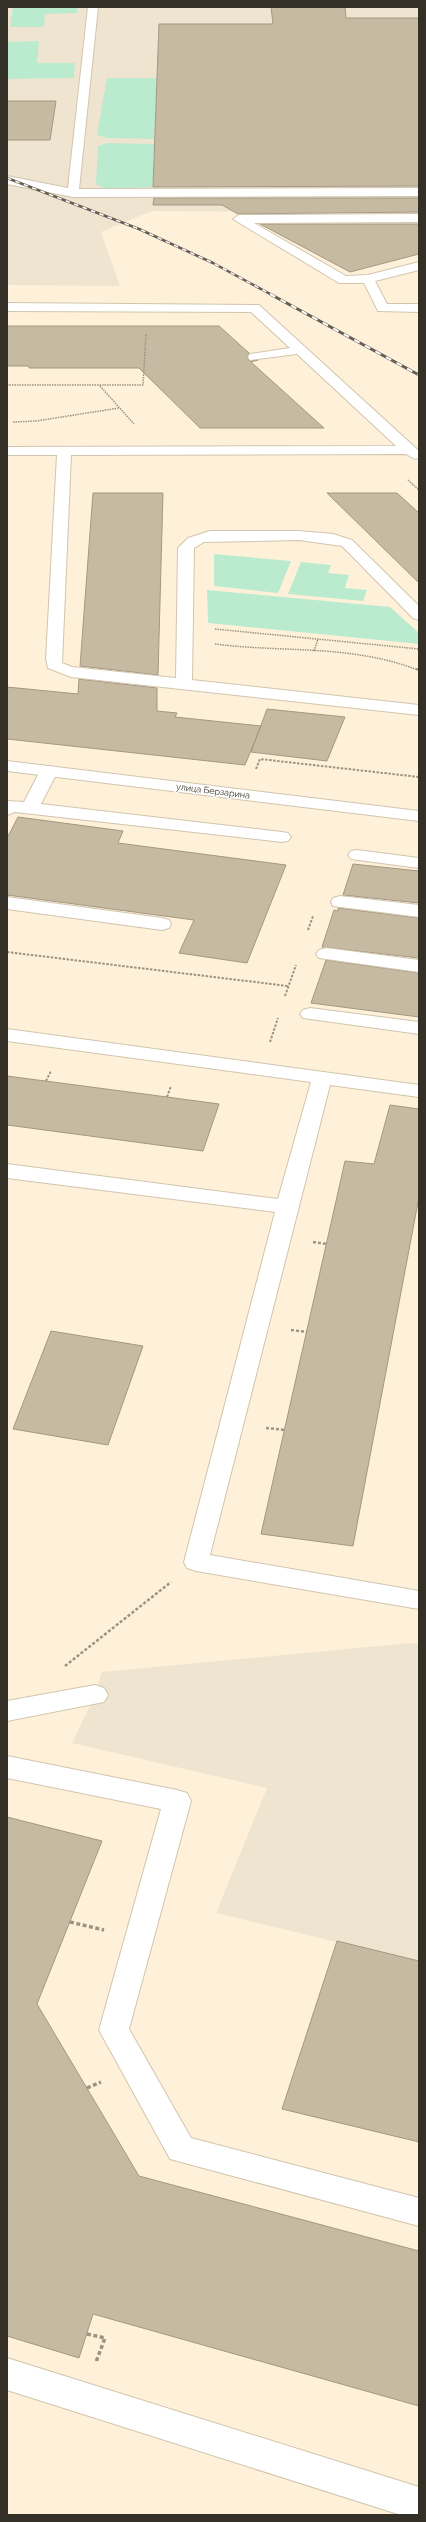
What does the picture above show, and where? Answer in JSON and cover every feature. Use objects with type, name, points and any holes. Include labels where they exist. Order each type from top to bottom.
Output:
[{"type":"street","points":[[73,193],[93,7]]},
{"type":"street","points":[[7,180],[73,193],[419,192]]},
{"type":"street","points":[[419,218],[239,219],[344,280],[368,279],[419,266]]},
{"type":"street","points":[[368,279],[383,308],[419,308]]},
{"type":"street","points":[[7,307],[254,308],[414,454]]},
{"type":"street","points":[[254,357],[300,350]]},
{"type":"street","points":[[7,451],[414,454]]},
{"type":"street","points":[[64,451],[54,665],[60,669],[71,672],[419,710]]},
{"type":"street","points":[[184,685],[186,548],[190,542],[198,538],[210,536],[313,536],[336,538],[347,543],[419,615]]},
{"type":"street","name":"улица Берзарина","points":[[7,766],[419,816]]},
{"type":"street","points":[[30,808],[49,771]]},
{"type":"street","points":[[7,810],[10,806],[282,837]]},
{"type":"street","points":[[357,855],[419,863]]},
{"type":"street","points":[[340,902],[419,911]]},
{"type":"street","points":[[7,903],[162,924]]},
{"type":"street","points":[[326,954],[419,966]]},
{"type":"street","points":[[310,1014],[419,1028]]},
{"type":"street","points":[[7,1035],[419,1091]]},
{"type":"street","points":[[322,1079],[287,1207],[196,1562],[419,1600]]},
{"type":"street","points":[[7,1171],[287,1207]]},
{"type":"street","points":[[7,1712],[94,1695]]},
{"type":"street","points":[[7,1767],[177,1801],[114,2030],[181,2149],[419,2212]]},
{"type":"street","points":[[7,2374],[419,2504]]},
{"type":"path","points":[[7,385],[143,385],[147,307]]},
{"type":"path","points":[[99,385],[158,451]]},
{"type":"path","points":[[11,422],[36,421],[120,408]]},
{"type":"path","points":[[184,631],[318,639],[419,649]]},
{"type":"path","points":[[184,631],[248,649],[314,651],[338,650],[373,654],[419,670]]},
{"type":"path","points":[[314,651],[318,639]]},
{"type":"path","points":[[255,772],[260,759],[419,776]]},
{"type":"path","points":[[307,934],[315,911]]},
{"type":"path","points":[[7,952],[288,986]]},
{"type":"path","points":[[284,1000],[296,963]]},
{"type":"path","points":[[262,1070],[279,1014]]},
{"type":"path","points":[[58,1671],[196,1562]]},
{"type":"shaded area","points":[[7,7],[419,7],[419,213],[152,211],[101,232],[120,286],[7,285]]},
{"type":"shaded area","points":[[410,1643],[419,1644],[419,2142],[282,2109],[337,1942],[216,1913],[267,1788],[72,1743],[95,1695],[102,1672]]},
{"type":"green space","points":[[13,7],[78,7],[77,13],[45,14],[44,27],[10,27]]},
{"type":"green space","points":[[39,41],[37,63],[75,63],[74,78],[7,79],[7,42]]},
{"type":"green space","points":[[107,78],[157,78],[154,139],[107,138],[97,135]]},
{"type":"green space","points":[[108,143],[154,144],[153,187],[106,189],[96,184],[98,146]]},
{"type":"green space","points":[[214,554],[291,561],[278,593],[214,586]]},
{"type":"green space","points":[[301,562],[331,565],[328,573],[349,575],[345,588],[367,590],[363,601],[288,594]]},
{"type":"green space","points":[[207,590],[390,607],[419,633],[419,644],[208,623]]},
{"type":"building","points":[[271,7],[345,7],[346,18],[419,18],[419,186],[153,187],[159,24],[273,24]]},
{"type":"building","points":[[7,101],[56,101],[50,140],[7,140]]},
{"type":"building","points":[[154,198],[419,198],[419,212],[238,214],[222,205],[153,205]]},
{"type":"building","points":[[260,224],[419,224],[419,254],[350,272]]},
{"type":"building","points":[[7,326],[219,326],[249,353],[247,356],[249,361],[258,360],[251,362],[324,428],[200,428],[139,368],[29,368],[29,366],[7,366]]},
{"type":"building","points":[[93,493],[163,493],[158,675],[80,666]]},
{"type":"building","points":[[327,493],[397,493],[419,513],[419,583]]},
{"type":"building","points":[[79,679],[157,688],[157,711],[177,713],[175,717],[261,726],[245,765],[7,739],[7,687],[78,694]]},
{"type":"building","points":[[267,709],[345,717],[327,761],[251,752]]},
{"type":"building","points":[[18,817],[123,831],[118,843],[286,865],[247,963],[179,953],[194,920],[7,895],[7,838]]},
{"type":"building","points":[[353,864],[419,871],[419,903],[343,895]]},
{"type":"building","points":[[338,908],[419,918],[419,958],[322,947],[334,910],[338,911]]},
{"type":"building","points":[[326,960],[419,973],[419,1017],[311,1003]]},
{"type":"building","points":[[7,1076],[219,1104],[203,1151],[7,1125]]},
{"type":"building","points":[[390,1105],[419,1109],[419,1197],[353,1546],[261,1534],[345,1161],[374,1164]]},
{"type":"building","points":[[51,1331],[143,1346],[108,1445],[13,1429]]},
{"type":"building","points":[[7,1817],[102,1841],[37,2004],[139,2176],[419,2251],[419,2406],[93,2314],[79,2358],[7,2336]]},
{"type":"building","points":[[337,1941],[419,1961],[419,2142],[282,2109]]},
{"type":"railway","points":[[7,178],[139,229],[213,263],[272,295]]},
{"type":"railway","points":[[270,294],[419,375]]}]
